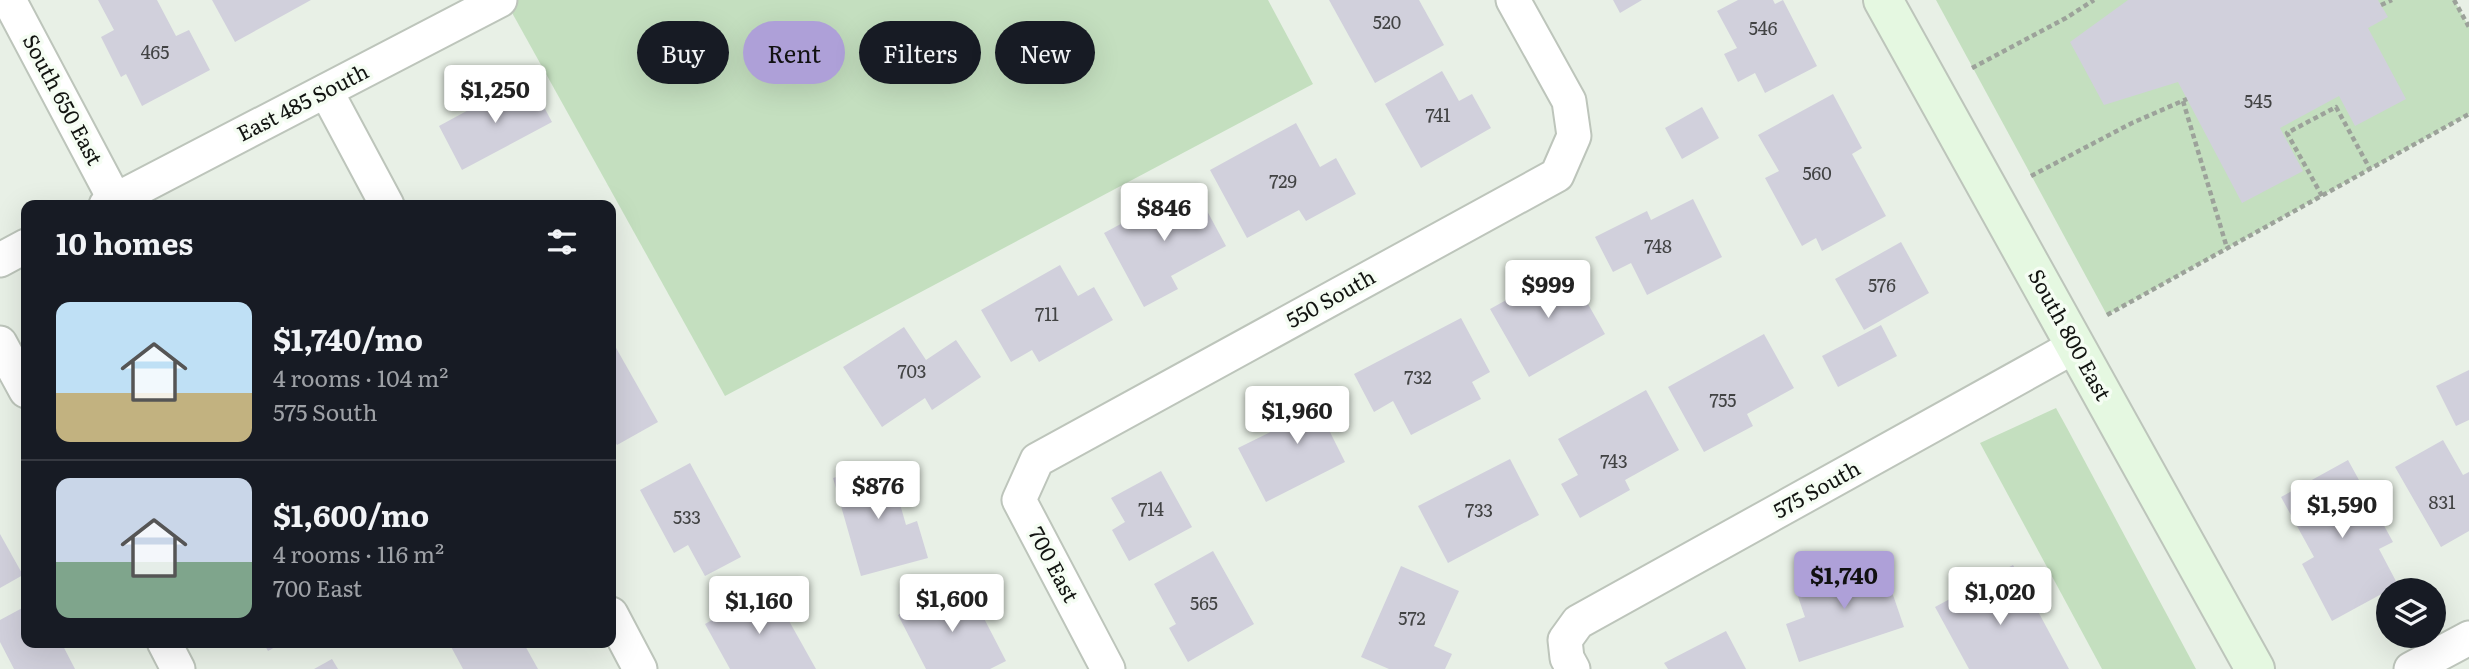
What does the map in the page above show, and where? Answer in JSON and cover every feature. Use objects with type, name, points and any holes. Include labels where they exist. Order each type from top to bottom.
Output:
[{"type":"main road","name":"South 800 East","points":[[1883,0],[2255,669]]},
{"type":"street","name":"South 650 East","points":[[9,0],[110,200]]},
{"type":"street","name":"East 485 South","points":[[115,200],[500,0]]},
{"type":"street","name":"550 South","points":[[1037,460],[1556,175],[1574,136],[1569,101],[1513,0]]},
{"type":"street","points":[[326,91],[384,200]]},
{"type":"street","points":[[0,260],[21,249]]},
{"type":"street","points":[[0,343],[21,382]]},
{"type":"street","name":"575 South","points":[[1569,654],[1578,622],[2075,346]]},
{"type":"street","name":"700 East","points":[[1037,460],[1019,500],[1108,669]]},
{"type":"street","points":[[616,623],[640,669]]},
{"type":"street","points":[[2411,669],[2469,638]]},
{"type":"street","points":[[167,648],[178,669]]},
{"type":"path","points":[[1972,68],[2094,0]]},
{"type":"path","points":[[2381,5],[2392,0]]},
{"type":"path","points":[[2454,0],[2469,27]]},
{"type":"path","points":[[2031,176],[2132,123],[2185,100],[2228,248]]},
{"type":"path","points":[[2322,196],[2287,133],[2336,107],[2370,169]]},
{"type":"path","points":[[2107,315],[2469,114]]},
{"type":"green space","points":[[505,0],[1268,0],[1313,84],[725,396]]},
{"type":"green space","points":[[1936,0],[2454,0],[2469,27],[2469,114],[2107,315]]},
{"type":"green space","points":[[2056,408],[2196,669],[2102,669],[1980,443]]},
{"type":"building","points":[[98,0],[157,0],[176,36],[189,30],[210,70],[142,106],[126,74],[121,77],[101,37],[114,30]]},
{"type":"building","points":[[212,0],[311,0],[235,42]]},
{"type":"building","points":[[1329,0],[1419,0],[1444,45],[1375,83]]},
{"type":"building","points":[[1613,0],[1642,0],[1620,13]]},
{"type":"building","points":[[1738,0],[1773,0],[1775,4],[1783,0],[1817,66],[1765,93],[1755,73],[1738,82],[1724,54],[1737,48],[1717,11]]},
{"type":"building","points":[[2128,0],[2378,0],[2388,17],[2368,28],[2406,99],[2355,126],[2339,96],[2280,128],[2303,171],[2242,203],[2178,82],[2104,105],[2070,42]]},
{"type":"building","points":[[1442,71],[1459,101],[1472,94],[1491,128],[1421,168],[1385,104]]},
{"type":"building","points":[[531,83],[552,122],[462,170],[439,126],[509,88],[512,93]]},
{"type":"building","points":[[1833,94],[1862,148],[1852,154],[1886,216],[1822,251],[1816,238],[1802,246],[1765,178],[1779,171],[1758,135]]},
{"type":"building","points":[[1702,107],[1719,138],[1682,159],[1665,128]]},
{"type":"building","points":[[1296,123],[1320,167],[1336,158],[1356,194],[1306,221],[1299,210],[1247,238],[1210,170]]},
{"type":"building","points":[[1193,185],[1226,246],[1171,276],[1178,289],[1144,307],[1104,233]]},
{"type":"building","points":[[1693,199],[1722,257],[1647,295],[1631,263],[1613,272],[1595,237],[1647,211],[1651,220]]},
{"type":"building","points":[[1901,242],[1929,293],[1864,330],[1835,279]]},
{"type":"building","points":[[1563,260],[1605,334],[1529,377],[1490,309],[1519,293],[1524,302],[1540,293],[1531,278]]},
{"type":"building","points":[[1060,265],[1078,296],[1094,287],[1113,320],[1039,362],[1032,350],[1011,362],[981,310]]},
{"type":"building","points":[[1461,318],[1490,372],[1472,382],[1481,399],[1411,435],[1393,401],[1374,412],[1354,374]]},
{"type":"building","points":[[1881,325],[1897,356],[1838,387],[1822,356]]},
{"type":"building","points":[[904,327],[926,360],[956,340],[981,377],[932,410],[925,398],[882,427],[843,367]]},
{"type":"building","points":[[1764,334],[1794,388],[1747,414],[1753,426],[1704,452],[1668,387]]},
{"type":"building","points":[[616,348],[658,422],[616,443]]},
{"type":"building","points":[[2469,370],[2469,420],[2456,426],[2436,386]]},
{"type":"building","points":[[1327,386],[1347,424],[1330,432],[1345,462],[1266,502],[1238,448],[1285,425],[1278,411]]},
{"type":"building","points":[[1646,390],[1679,450],[1625,480],[1630,490],[1580,518],[1561,484],[1578,475],[1558,439]]},
{"type":"building","points":[[2443,440],[2463,475],[2469,472],[2469,531],[2441,547],[2395,467]]},
{"type":"building","points":[[1510,459],[1539,515],[1448,563],[1418,506]]},
{"type":"building","points":[[2348,460],[2393,542],[2379,549],[2394,578],[2376,578],[2376,597],[2332,621],[2302,564],[2314,557],[2281,497]]},
{"type":"building","points":[[888,462],[906,525],[917,521],[928,558],[861,576],[833,478]]},
{"type":"building","points":[[690,463],[741,557],[705,576],[688,545],[674,553],[640,490]]},
{"type":"building","points":[[1161,471],[1192,527],[1129,561],[1112,530],[1125,522],[1111,498]]},
{"type":"building","points":[[0,534],[21,576],[0,588]]},
{"type":"building","points":[[1213,551],[1254,624],[1188,662],[1169,628],[1176,624],[1154,584]]},
{"type":"building","points":[[1881,560],[1904,627],[1799,662],[1786,624],[1805,617],[1795,588]]},
{"type":"building","points":[[2013,565],[2069,669],[1969,669],[1935,607]]},
{"type":"building","points":[[1401,566],[1459,591],[1434,646],[1452,654],[1445,669],[1389,669],[1361,657]]},
{"type":"building","points":[[770,587],[816,669],[730,669],[705,624]]},
{"type":"building","points":[[954,587],[963,604],[974,599],[1006,661],[990,669],[926,669],[898,615]]},
{"type":"building","points":[[21,609],[21,648],[64,648],[75,669],[14,669],[0,642],[0,620]]},
{"type":"building","points":[[1726,631],[1746,669],[1668,669],[1664,663]]},
{"type":"building","points":[[452,648],[526,648],[538,669],[463,669]]},
{"type":"building","points":[[332,659],[338,669],[314,669]]}]
